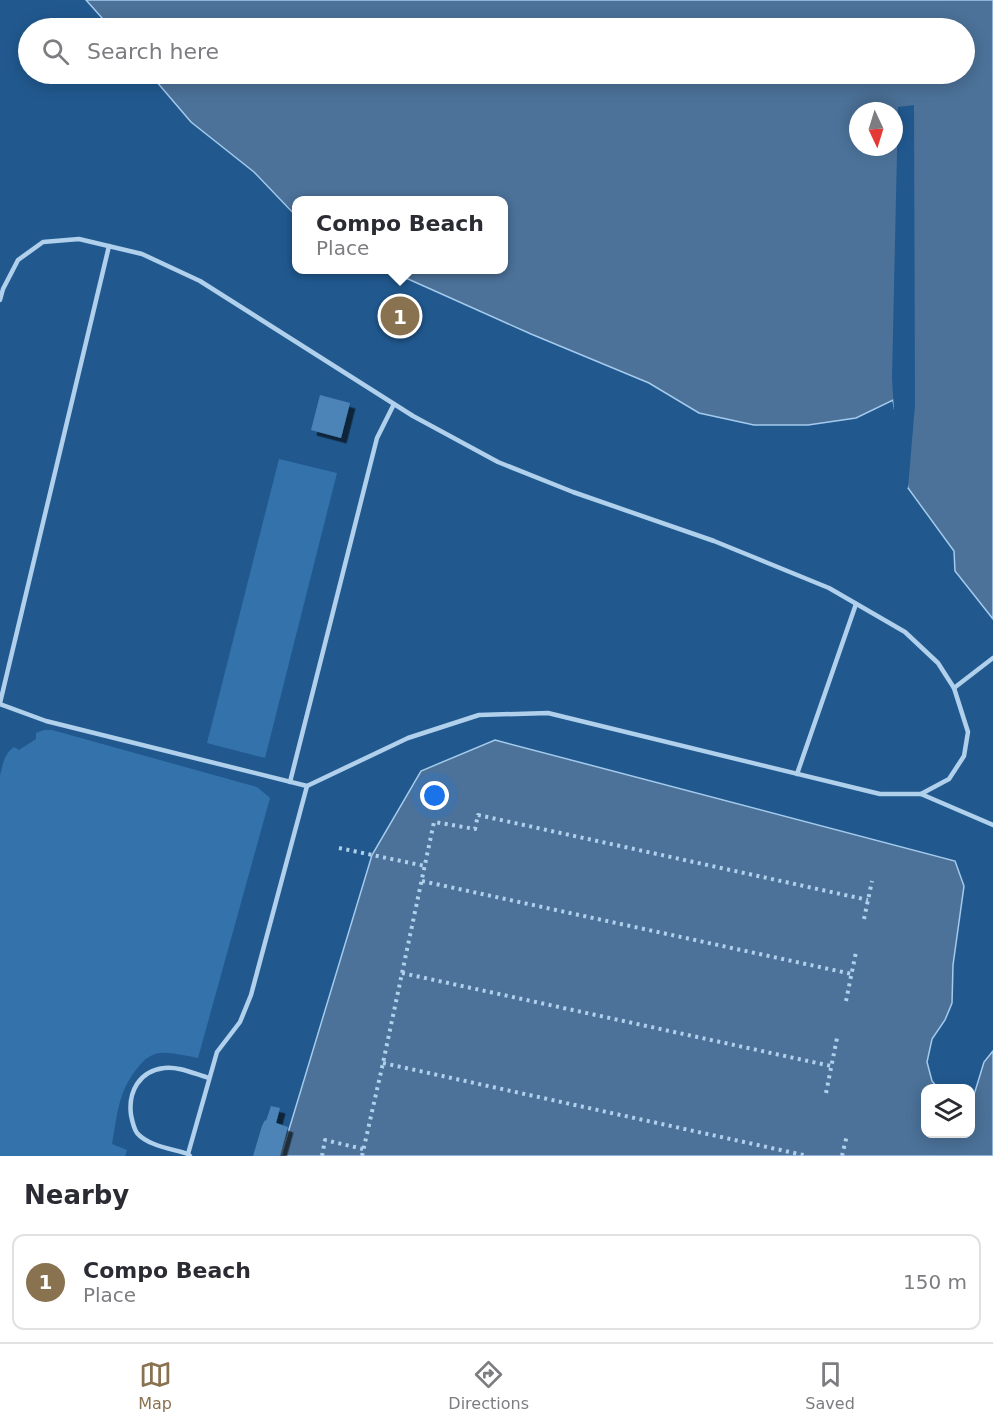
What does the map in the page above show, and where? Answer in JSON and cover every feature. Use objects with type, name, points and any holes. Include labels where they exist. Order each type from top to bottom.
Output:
[{"type":"lane","points":[[0,300],[18,260],[43,242],[79,239],[142,254],[200,281],[394,404],[498,462],[573,492],[714,541],[829,588],[904,632],[938,663],[954,688],[968,732],[964,756],[949,779],[921,794]]},
{"type":"lane","points":[[110,246],[0,703],[46,721],[307,786],[408,738],[479,715],[548,713],[880,794],[921,794],[993,825]]},
{"type":"lane","points":[[290,782],[377,438],[394,404]]},
{"type":"lane","points":[[797,774],[856,604]]},
{"type":"lane","points":[[954,688],[993,658]]},
{"type":"lane","points":[[209,1078],[175,1068],[154,1070],[143,1077],[135,1086],[131,1098],[132,1120],[137,1133],[151,1142],[189,1155],[217,1052],[240,1022],[251,995],[307,786]]},
{"type":"path","points":[[362,1156],[434,822],[475,829],[478,814],[868,900]]},
{"type":"path","points":[[339,848],[426,866]]},
{"type":"path","points":[[422,881],[852,974]]},
{"type":"path","points":[[864,920],[872,881]]},
{"type":"path","points":[[846,1001],[856,952]]},
{"type":"path","points":[[402,972],[831,1066]]},
{"type":"path","points":[[826,1093],[837,1038]]},
{"type":"path","points":[[383,1063],[808,1156]]},
{"type":"path","points":[[842,1156],[847,1135]]},
{"type":"path","points":[[322,1156],[325,1140],[363,1149]]},
{"type":"shaded area","points":[[86,0],[993,0],[993,619],[955,571],[954,551],[908,488],[893,400],[856,418],[808,425],[754,425],[699,413],[649,383],[531,334],[397,274],[508,274],[508,196],[292,196],[292,212],[254,172],[191,122],[159,84],[975,84],[975,18],[102,18]]},
{"type":"shaded area","points":[[279,459],[337,473],[265,758],[207,743]]},
{"type":"shaded area","points":[[52,730],[257,787],[270,798],[198,1058],[169,1053],[157,1054],[146,1059],[133,1074],[120,1102],[112,1144],[127,1150],[125,1156],[0,1156],[0,776],[8,753],[14,747],[19,750],[36,739],[36,733]]},
{"type":"shaded area","points":[[495,740],[955,861],[964,886],[953,965],[952,1003],[945,1020],[932,1039],[927,1062],[935,1084],[921,1084],[921,1138],[975,1138],[975,1091],[984,1062],[993,1051],[993,1156],[281,1156],[372,855],[421,771]]},
{"type":"pier","points":[[914,105],[915,405],[908,488],[904,486],[895,429],[892,378],[897,156],[903,156],[903,106]]},
{"type":"building","points":[[320,395],[350,403],[341,438],[311,430]]},
{"type":"building","points":[[271,1106],[280,1108],[276,1123],[288,1127],[280,1156],[253,1156],[262,1126]]},
{"type":"place","name":"Compo Beach","points":[[400,316]]}]
